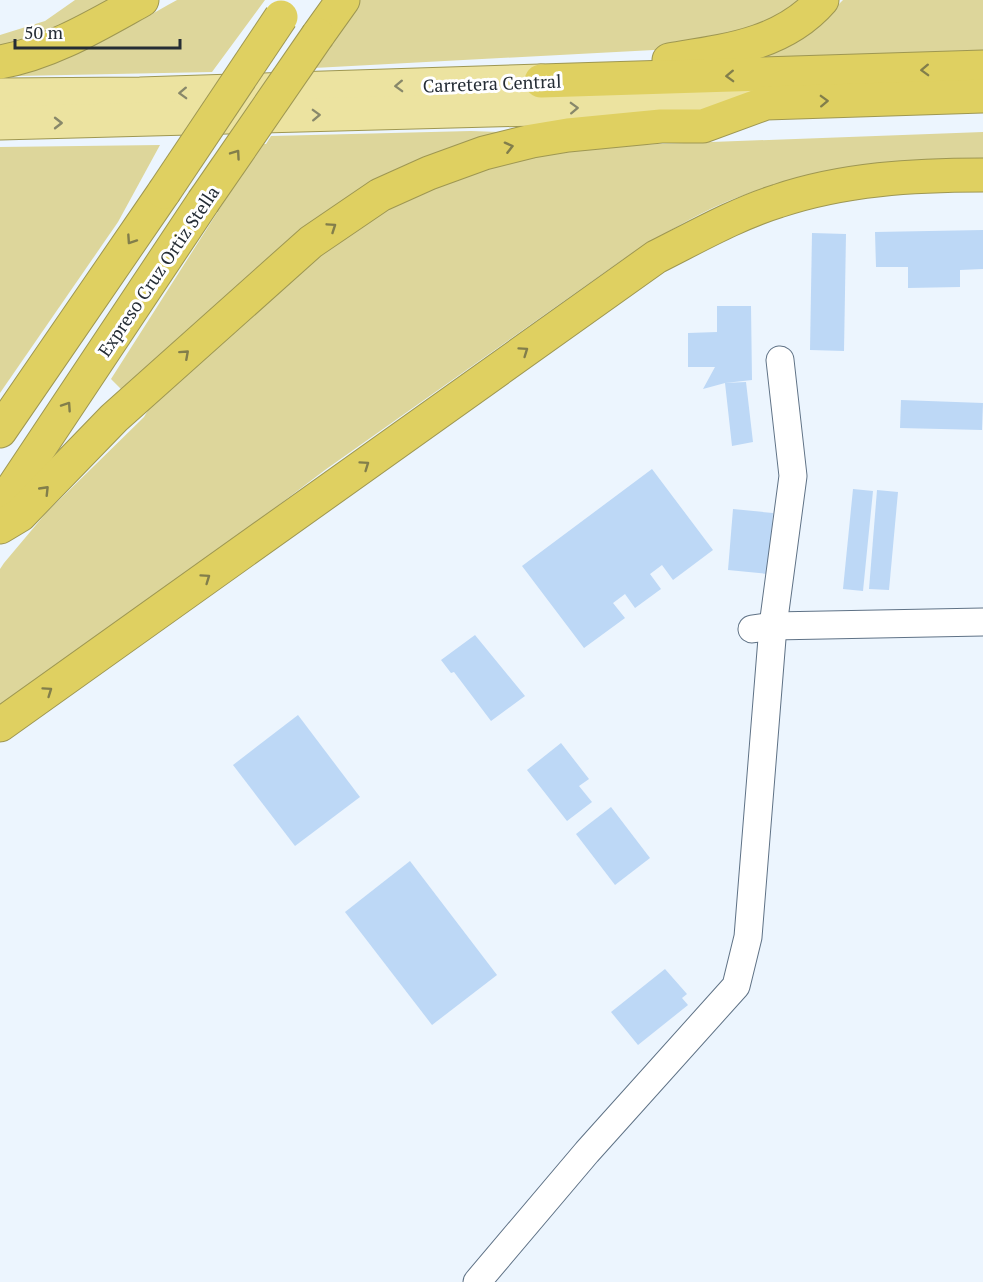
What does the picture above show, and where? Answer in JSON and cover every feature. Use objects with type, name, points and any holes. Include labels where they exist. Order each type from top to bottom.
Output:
[{"type":"highway","points":[[0,62],[42,50],[93,28],[142,0]]},
{"type":"highway","name":"Expreso Cruz Ortiz Stella","points":[[0,507],[203,202],[343,0]]},
{"type":"highway","points":[[541,81],[739,49],[786,29],[814,9],[822,0]]},
{"type":"highway","points":[[0,431],[287,8]]},
{"type":"highway","name":"Carretera Central","points":[[541,81],[983,67]]},
{"type":"highway","name":"Carretera Central","points":[[766,103],[974,98]]},
{"type":"highway","points":[[0,526],[20,515],[114,418],[311,242],[380,195],[429,173],[484,153],[532,141],[567,135],[661,126],[703,126],[766,103]]},
{"type":"highway","points":[[0,725],[656,257],[748,213],[778,201],[830,187],[899,178],[983,175]]},
{"type":"main road","name":"Carretera Central","points":[[0,95],[140,94],[541,81]]},
{"type":"main road","name":"Carretera Central","points":[[0,123],[766,103]]},
{"type":"street","points":[[477,1282],[587,1152],[736,986],[748,937],[763,627],[793,476],[780,360]]},
{"type":"street","points":[[763,627],[983,622]]},
{"type":"shaded area","points":[[75,0],[122,0],[0,54],[0,35],[45,21]]},
{"type":"shaded area","points":[[177,0],[265,0],[212,72],[17,76],[79,52]]},
{"type":"shaded area","points":[[360,0],[812,0],[710,47],[314,68]]},
{"type":"shaded area","points":[[843,0],[983,0],[983,51],[767,58],[763,53],[810,33]]},
{"type":"shaded area","points":[[500,132],[444,154],[125,393],[111,379],[261,144],[266,144],[271,136]]},
{"type":"shaded area","points":[[983,132],[983,159],[918,160],[820,173],[757,190],[726,202],[660,237],[622,260],[325,470],[141,609],[0,708],[0,569],[4,563],[46,513],[144,417],[153,402],[318,255],[384,211],[446,182],[504,162],[562,152],[632,145]]},
{"type":"shaded area","points":[[160,145],[118,222],[0,393],[0,147]]},
{"type":"building","points":[[983,230],[983,269],[960,270],[960,287],[908,288],[908,267],[876,267],[875,232]]},
{"type":"building","points":[[812,233],[846,234],[844,351],[810,350]]},
{"type":"building","points":[[717,306],[751,306],[752,380],[725,383],[703,389],[715,367],[688,367],[688,333],[717,332]]},
{"type":"building","points":[[746,382],[753,442],[732,446],[725,383]]},
{"type":"building","points":[[901,400],[983,403],[982,430],[900,428]]},
{"type":"building","points":[[652,469],[713,550],[673,580],[662,565],[650,574],[661,589],[635,608],[625,594],[613,603],[625,618],[584,648],[522,566]]},
{"type":"building","points":[[853,489],[873,491],[863,591],[843,589]]},
{"type":"building","points":[[877,490],[898,492],[889,590],[869,589]]},
{"type":"building","points":[[733,509],[773,513],[768,574],[728,570]]},
{"type":"building","points":[[475,635],[525,696],[491,721],[454,672],[451,673],[441,660]]},
{"type":"building","points":[[298,715],[360,797],[295,846],[233,765]]},
{"type":"building","points":[[561,743],[589,779],[579,786],[592,802],[567,821],[527,770]]},
{"type":"building","points":[[611,807],[650,858],[615,885],[576,834]]},
{"type":"building","points":[[410,861],[497,975],[432,1025],[345,912]]},
{"type":"building","points":[[665,969],[687,994],[682,998],[688,1005],[638,1045],[611,1012]]}]
